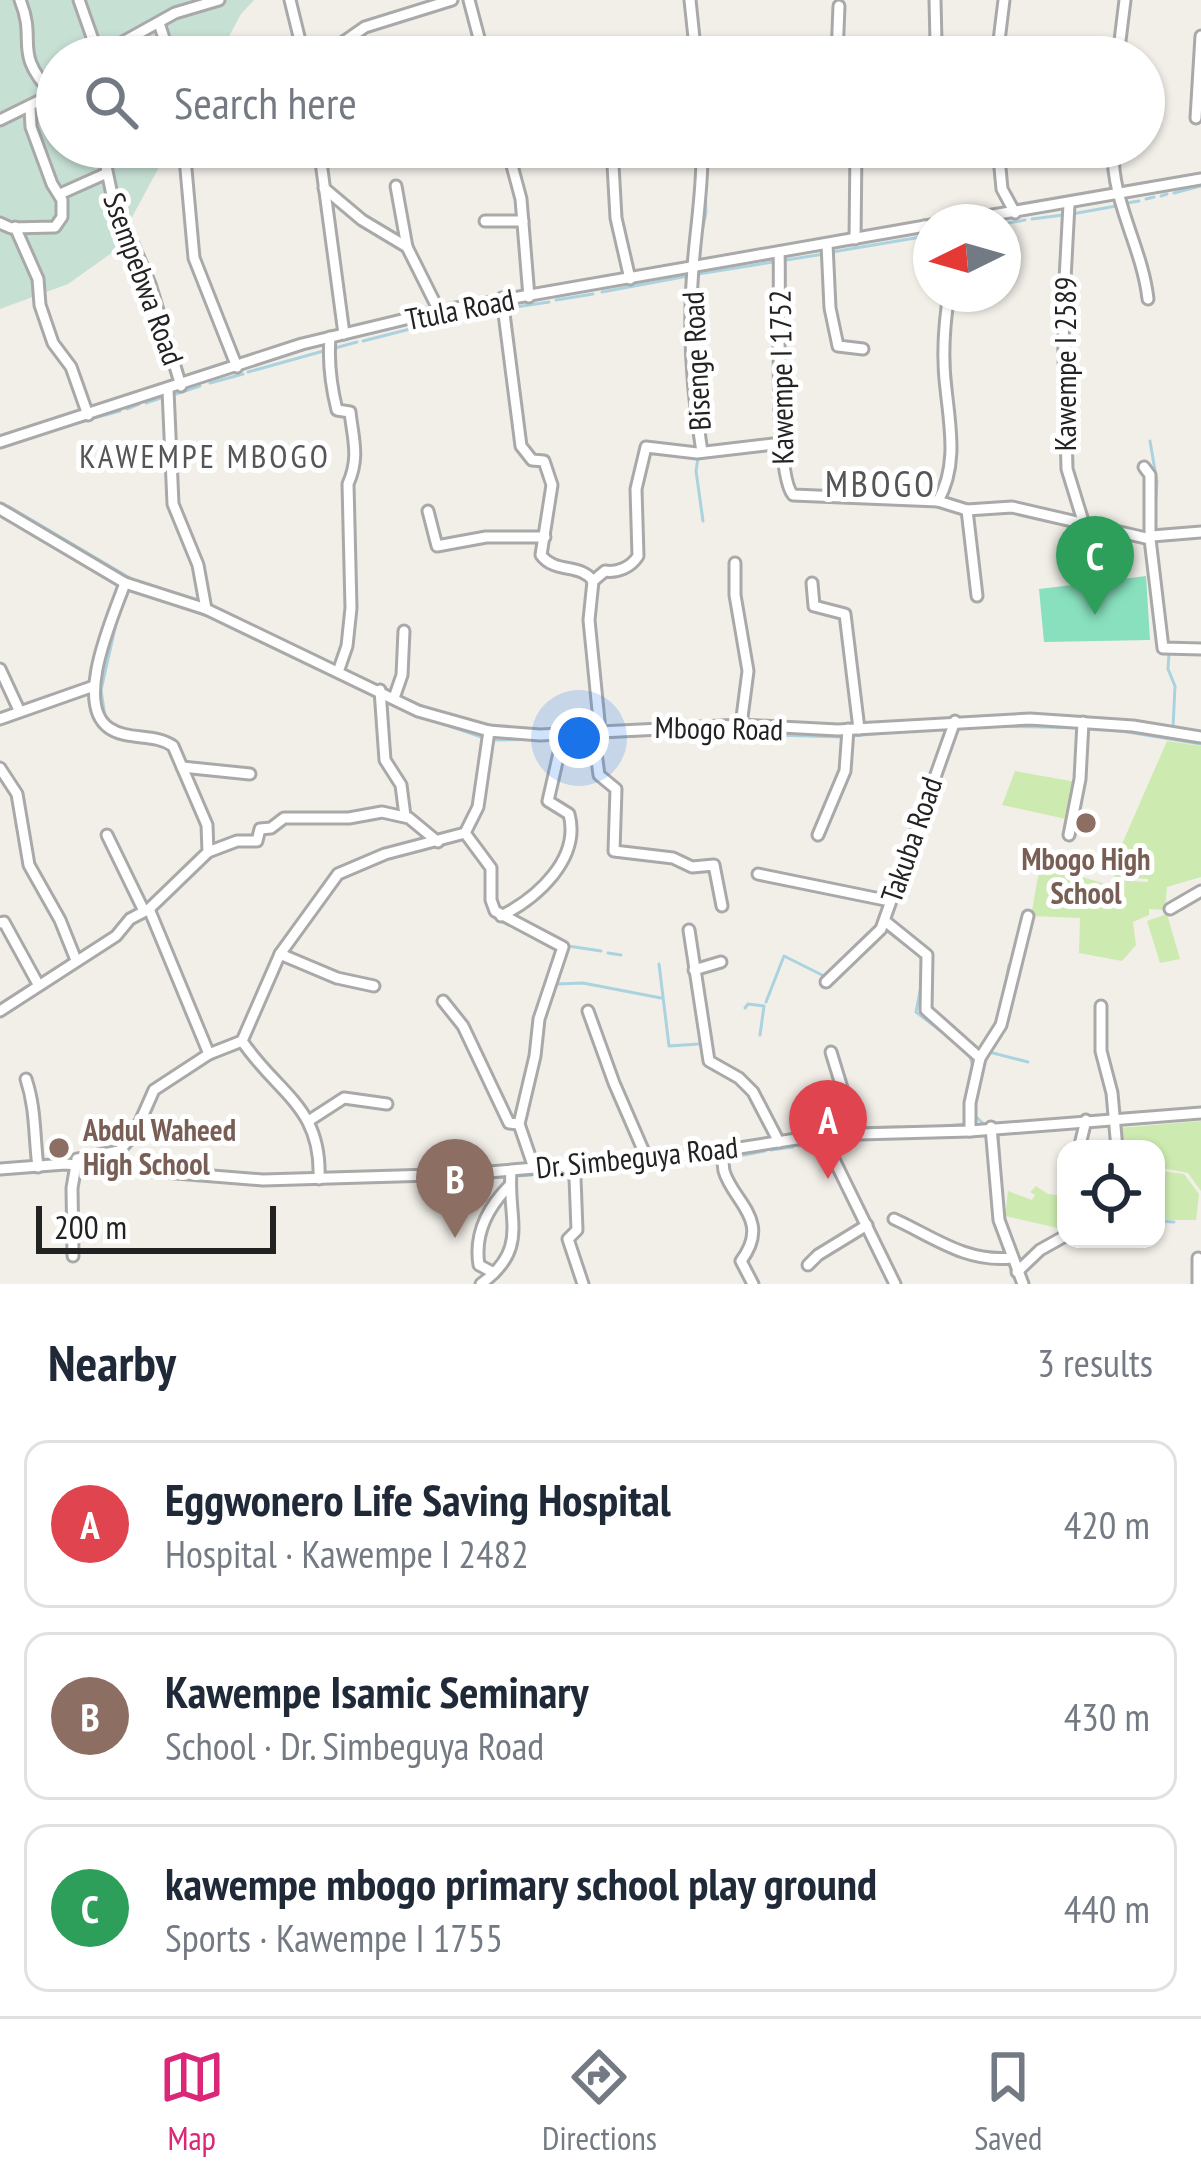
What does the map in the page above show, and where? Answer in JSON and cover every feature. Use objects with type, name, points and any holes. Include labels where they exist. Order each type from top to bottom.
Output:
[{"type":"street","points":[[20,0],[26,16],[28,61],[36,71]]},
{"type":"street","points":[[79,0],[91,36]]},
{"type":"street","points":[[135,36],[175,13],[219,0]]},
{"type":"street","points":[[290,0],[299,36]]},
{"type":"street","points":[[353,36],[452,0]]},
{"type":"street","points":[[469,0],[478,36]]},
{"type":"street","points":[[690,0],[694,36]]},
{"type":"street","points":[[935,0],[936,36]]},
{"type":"street","points":[[1000,36],[1004,0]]},
{"type":"street","points":[[1121,36],[1125,0]]},
{"type":"street","points":[[837,36],[838,6]]},
{"type":"street","points":[[159,23],[163,36]]},
{"type":"street","points":[[1196,118],[1201,37]]},
{"type":"street","points":[[0,120],[36,105]]},
{"type":"street","points":[[30,108],[36,141]]},
{"type":"street","points":[[0,223],[57,226],[62,218],[61,194],[46,168]]},
{"type":"street","name":"Ssempebwa Road","points":[[105,168],[123,225],[150,284],[181,386]]},
{"type":"street","points":[[185,168],[194,258],[237,367]]},
{"type":"street","points":[[322,168],[344,334]]},
{"type":"street","points":[[512,168],[523,220],[529,297]]},
{"type":"street","points":[[613,168],[616,218],[630,279]]},
{"type":"street","name":"Bisenge Road","points":[[702,168],[693,269],[694,401],[702,452]]},
{"type":"street","points":[[855,238],[856,168]]},
{"type":"street","points":[[1000,168],[1002,189],[1010,204]]},
{"type":"street","points":[[1115,168],[1118,196],[1148,299]]},
{"type":"street","name":"Ssempebwa Road","points":[[61,194],[106,173]]},
{"type":"street","points":[[1021,212],[1201,179]]},
{"type":"street","points":[[396,186],[407,247],[439,311]]},
{"type":"street","points":[[324,188],[362,220],[407,247]]},
{"type":"street","name":"Kawempe I 2589","points":[[1069,204],[1063,316],[1067,469],[1083,521]]},
{"type":"street","points":[[485,221],[523,220]]},
{"type":"street","points":[[15,227],[38,279],[40,305],[53,344],[71,368],[88,415]]},
{"type":"street","name":"Ttula Road","points":[[0,442],[330,338],[439,311],[913,228]]},
{"type":"street","points":[[827,244],[830,308],[838,346],[863,349]]},
{"type":"street","name":"Kawempe I 1752","points":[[779,252],[784,484],[793,494],[938,501],[967,510],[1012,507],[1151,538],[1201,532]]},
{"type":"street","points":[[502,298],[521,446],[532,460],[548,465],[552,475],[542,560],[585,572],[593,581]]},
{"type":"street","points":[[938,501],[952,454],[944,366],[947,312]]},
{"type":"street","points":[[330,338],[334,399],[338,410],[350,412],[356,439],[356,467],[349,484],[351,618],[338,672]]},
{"type":"street","points":[[168,390],[173,504],[198,565],[206,609]]},
{"type":"street","points":[[722,906],[714,865],[692,867],[673,858],[614,850],[616,789],[599,775],[589,620],[593,581],[605,571],[631,565],[638,556],[636,489],[646,447],[702,452],[782,443]]},
{"type":"street","points":[[1144,467],[1150,475],[1151,538],[1163,648],[1201,649]]},
{"type":"street","name":"Mbogo Road","points":[[0,509],[125,583],[206,609],[434,717],[489,731],[540,735],[741,724],[795,730],[1083,722],[1201,736]]},
{"type":"street","points":[[967,510],[976,596]]},
{"type":"street","points":[[428,511],[437,546],[486,536],[545,537]]},
{"type":"street","points":[[735,563],[735,595],[748,671],[741,724]]},
{"type":"street","points":[[125,583],[94,686],[102,722],[118,732],[169,742],[207,825],[208,852]]},
{"type":"street","points":[[812,583],[814,606],[845,614],[854,729],[845,771],[818,836]]},
{"type":"street","points":[[395,696],[403,669],[404,631]]},
{"type":"street","points":[[0,669],[19,710]]},
{"type":"street","points":[[0,719],[94,686]]},
{"type":"street","points":[[380,690],[385,760],[401,785],[405,816]]},
{"type":"street","name":"Takuba Road","points":[[955,722],[885,922],[928,959],[926,1010],[980,1058]]},
{"type":"street","points":[[1070,835],[1083,722]]},
{"type":"street","points":[[73,1256],[77,1159],[119,1151],[135,1133],[154,1090],[209,1054],[242,1041],[280,954],[338,874],[385,854],[465,833],[478,807],[489,731]]},
{"type":"street","points":[[501,916],[533,897],[553,876],[572,835],[569,814],[548,801],[564,731]]},
{"type":"street","points":[[182,767],[250,775]]},
{"type":"street","points":[[0,768],[17,794],[29,865],[76,960]]},
{"type":"street","points":[[0,1011],[116,936],[208,852],[237,841],[257,841],[260,829],[271,828],[284,818],[349,818],[382,812],[405,816],[437,842]]},
{"type":"street","points":[[465,833],[491,868],[491,900],[501,916],[563,946],[539,1019],[518,1124],[534,1168]]},
{"type":"street","points":[[107,835],[146,909],[209,1054]]},
{"type":"street","points":[[758,874],[890,901]]},
{"type":"street","points":[[1170,909],[1201,891]]},
{"type":"street","points":[[970,1131],[970,1103],[980,1058],[1000,1025],[1028,916]]},
{"type":"street","points":[[1,919],[38,983]]},
{"type":"street","points":[[826,982],[885,922]]},
{"type":"street","points":[[689,930],[709,1061],[753,1092],[779,1142]]},
{"type":"street","points":[[280,954],[337,978],[374,986]]},
{"type":"street","points":[[694,970],[721,962]]},
{"type":"street","points":[[443,1001],[463,1026],[509,1123],[518,1124]]},
{"type":"street","points":[[1101,1006],[1101,1051],[1116,1140]]},
{"type":"street","points":[[588,1011],[647,1159]]},
{"type":"street","points":[[242,1041],[310,1120],[320,1156],[319,1179]]},
{"type":"street","points":[[831,1052],[842,1088],[828,1135],[896,1284]]},
{"type":"street","points":[[26,1079],[34,1103],[32,1136],[38,1167]]},
{"type":"street","points":[[310,1120],[344,1099],[387,1104]]},
{"type":"street","name":"Dr. Simbeguya Road","points":[[0,1169],[77,1159],[211,1178],[511,1171],[722,1152],[828,1135],[970,1131],[1201,1113]]},
{"type":"street","points":[[1081,1140],[1086,1120]]},
{"type":"street","points":[[992,1127],[999,1220],[1023,1284]]},
{"type":"street","points":[[722,1152],[727,1176],[746,1205],[752,1238],[740,1261],[753,1284]]},
{"type":"street","points":[[571,1166],[578,1230],[568,1239],[583,1284]]},
{"type":"street","points":[[482,1284],[506,1261],[515,1228],[511,1171]]},
{"type":"street","points":[[496,1274],[479,1265],[478,1239],[482,1225],[510,1185]]},
{"type":"street","points":[[893,1219],[977,1257],[1011,1258]]},
{"type":"street","points":[[808,1265],[867,1226]]},
{"type":"street","points":[[1018,1272],[1057,1240]]},
{"type":"street","points":[[1198,1258],[1198,1284]]},
{"type":"green space","points":[[0,0],[254,0],[229,36],[36,36],[36,168],[159,168],[113,252],[68,284],[0,309]]},
{"type":"green space","points":[[1146,576],[1150,640],[1044,642],[1039,589]]},
{"type":"green space","points":[[1167,741],[1201,746],[1201,877],[1167,887],[1165,910],[1149,909],[1149,915],[1133,922],[1136,945],[1122,961],[1079,953],[1080,918],[1031,916],[1040,865],[1113,886],[1114,880],[1148,882],[1114,877],[1122,844]]},
{"type":"green space","points":[[1015,771],[1076,782],[1066,819],[1002,805]]},
{"type":"green space","points":[[1167,914],[1180,959],[1160,963],[1147,921]]},
{"type":"green space","points":[[1201,1121],[1201,1191],[1188,1173],[1165,1169],[1165,1140],[1120,1140],[1118,1128]]},
{"type":"green space","points":[[1165,1171],[1184,1174],[1199,1194],[1196,1220],[1165,1220]]},
{"type":"green space","points":[[1036,1186],[1057,1195],[1057,1228],[1005,1216],[1008,1191],[1032,1200],[1035,1195],[1030,1192]]},
{"type":"waterway","points":[[695,11],[698,36]]},
{"type":"waterway","points":[[706,168],[706,175]]},
{"type":"waterway","points":[[700,241],[705,185]]},
{"type":"waterway","points":[[1174,193],[1201,186]]},
{"type":"waterway","points":[[1161,196],[1167,194]]},
{"type":"waterway","points":[[1146,199],[1154,197]]},
{"type":"waterway","points":[[1127,203],[1139,201]]},
{"type":"waterway","points":[[1072,214],[1116,206]]},
{"type":"waterway","points":[[1032,219],[1063,215]]},
{"type":"waterway","points":[[1021,221],[1025,220]]},
{"type":"waterway","points":[[832,252],[913,238]]},
{"type":"waterway","points":[[698,274],[824,254]]},
{"type":"waterway","points":[[602,292],[688,276]]},
{"type":"waterway","points":[[556,300],[593,294]]},
{"type":"waterway","points":[[509,308],[549,302]]},
{"type":"waterway","points":[[696,302],[696,359]]},
{"type":"waterway","points":[[448,320],[499,310]]},
{"type":"waterway","points":[[363,341],[430,324]]},
{"type":"waterway","points":[[335,348],[357,342]]},
{"type":"waterway","points":[[248,372],[327,350]]},
{"type":"waterway","points":[[210,383],[243,374]]},
{"type":"waterway","points":[[170,396],[200,386]]},
{"type":"waterway","points":[[1069,396],[1071,446]]},
{"type":"waterway","points":[[146,403],[161,398]]},
{"type":"waterway","points":[[127,409],[139,404]]},
{"type":"waterway","points":[[94,418],[120,411]]},
{"type":"waterway","points":[[57,429],[88,420]]},
{"type":"waterway","points":[[5,445],[51,431]]},
{"type":"waterway","points":[[1150,441],[1157,482],[1155,511]]},
{"type":"waterway","points":[[698,458],[703,521]]},
{"type":"waterway","points":[[8,506],[140,584]]},
{"type":"waterway","points":[[1159,579],[1162,599]]},
{"type":"waterway","points":[[135,591],[216,619]]},
{"type":"waterway","points":[[105,717],[101,690],[118,615]]},
{"type":"waterway","points":[[233,617],[338,668]]},
{"type":"waterway","points":[[1169,654],[1168,669],[1175,686],[1173,728]]},
{"type":"waterway","points":[[385,690],[431,710]]},
{"type":"waterway","points":[[875,724],[1003,716]]},
{"type":"waterway","points":[[1085,718],[1105,720]]},
{"type":"waterway","points":[[432,720],[490,740],[556,739]]},
{"type":"waterway","points":[[1154,724],[1201,732]]},
{"type":"waterway","points":[[995,726],[1094,728]]},
{"type":"waterway","points":[[570,729],[590,728]]},
{"type":"waterway","points":[[544,730],[560,729]]},
{"type":"waterway","points":[[1109,729],[1201,744]]},
{"type":"waterway","points":[[852,736],[914,730]]},
{"type":"waterway","points":[[566,739],[730,731],[765,735]]},
{"type":"waterway","points":[[772,735],[842,737]]},
{"type":"waterway","points":[[316,896],[332,875]]},
{"type":"waterway","points":[[886,930],[921,957]]},
{"type":"waterway","points":[[568,946],[601,951]]},
{"type":"waterway","points":[[608,953],[621,955]]},
{"type":"waterway","points":[[766,1002],[784,956],[828,978]]},
{"type":"waterway","points":[[931,960],[931,986]]},
{"type":"waterway","points":[[659,964],[669,1046],[699,1044]]},
{"type":"waterway","points":[[1005,987],[1009,965]]},
{"type":"waterway","points":[[922,981],[916,1012],[941,1031]]},
{"type":"waterway","points":[[557,984],[583,983],[661,998]]},
{"type":"waterway","points":[[745,1008],[748,1004],[764,1006],[760,1035]]},
{"type":"waterway","points":[[989,1052],[1028,1062]]},
{"type":"waterway","points":[[968,1093],[973,1068],[970,1056]]},
{"type":"waterway","points":[[758,1095],[777,1128]]},
{"type":"waterway","points":[[936,1127],[964,1124],[966,1111]]},
{"type":"waterway","points":[[975,1116],[985,1125],[1110,1116]]},
{"type":"waterway","points":[[840,1128],[900,1127]]},
{"type":"waterway","points":[[905,1127],[930,1127]]},
{"type":"waterway","points":[[1000,1173],[998,1133],[1002,1133]]},
{"type":"waterway","points":[[833,1142],[855,1139]]},
{"type":"waterway","points":[[799,1146],[809,1144]]},
{"type":"waterway","points":[[771,1150],[793,1147]]},
{"type":"waterway","points":[[729,1158],[765,1151]]},
{"type":"waterway","points":[[44,1161],[73,1158]]},
{"type":"waterway","points":[[640,1166],[719,1161]]},
{"type":"waterway","points":[[604,1168],[629,1167]]},
{"type":"waterway","points":[[578,1171],[600,1169]]},
{"type":"waterway","points":[[350,1173],[387,1171]]},
{"type":"waterway","points":[[538,1175],[572,1172]]},
{"type":"waterway","points":[[325,1173],[342,1173]]},
{"type":"waterway","points":[[516,1176],[532,1175]]},
{"type":"waterway","points":[[468,1178],[505,1177]]},
{"type":"waterway","points":[[1165,1222],[1174,1222]]},
{"type":"waterway","points":[[996,1224],[1005,1255]]},
{"type":"waterway","points":[[1009,1264],[1018,1284]]},
{"type":"place","name":"kawempe mbogo primary school play ground","points":[[1095,615]]},
{"type":"place","name":"Mbogo High School","points":[[1086,823]]},
{"type":"place","name":"Abdul Waheed High School","points":[[59,1148]]},
{"type":"place","name":"Eggwonero Life Saving Hospital","points":[[828,1179]]},
{"type":"place","name":"Kawempe Isamic Seminary","points":[[455,1238]]},
{"type":"district","name":"KAWEMPE MBOGO","points":[[205,456]]},
{"type":"district","name":"MBOGO","points":[[881,484]]}]
